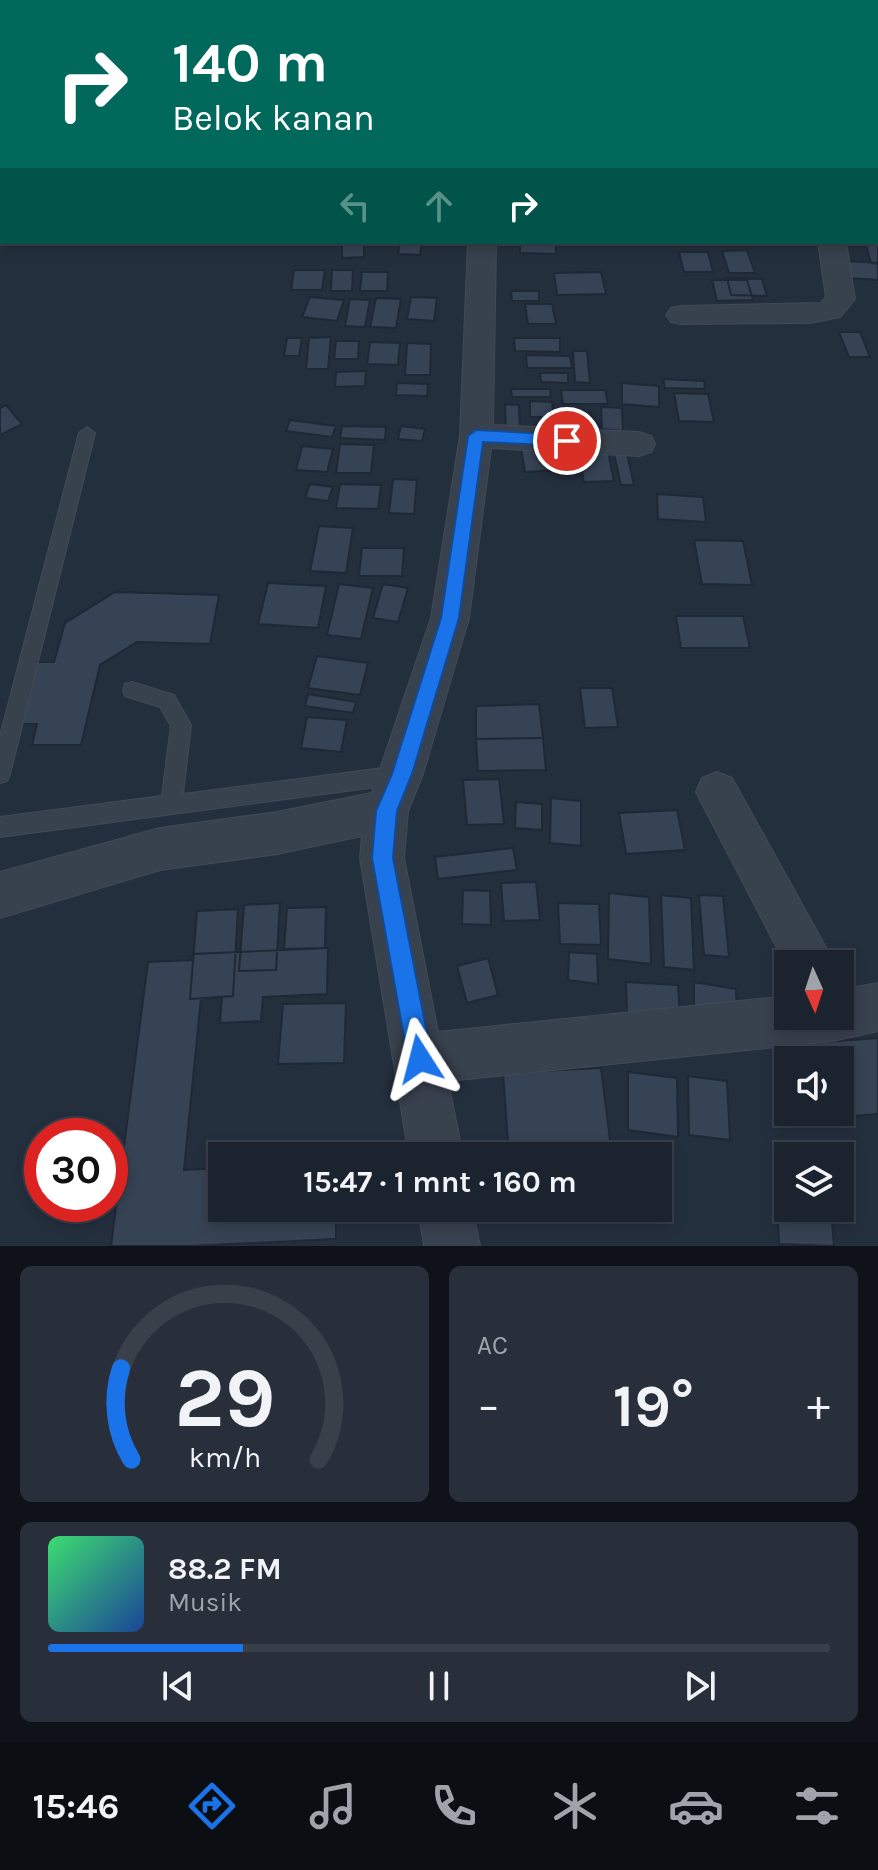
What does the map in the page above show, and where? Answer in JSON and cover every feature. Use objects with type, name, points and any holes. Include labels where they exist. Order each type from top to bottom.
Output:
[{"type":"street","points":[[434,1142],[382,858],[394,792],[450,618],[476,436],[482,244]]},
{"type":"street","points":[[681,315],[810,314],[830,310],[841,299],[832,244]]},
{"type":"street","points":[[476,436],[639,444]]},
{"type":"street","points":[[0,895],[160,849],[277,833],[394,792]]},
{"type":"street","points":[[717,792],[803,950]]},
{"type":"street","points":[[854,1012],[878,1007]]},
{"type":"street","points":[[420,1059],[774,1022]]},
{"type":"street","points":[[448,1222],[452,1246]]},
{"type":"lane","points":[[0,774],[87,433]]},
{"type":"lane","points":[[132,690],[167,701],[181,725],[171,805]]},
{"type":"lane","points":[[0,827],[171,805],[394,792]]},
{"type":"building","points":[[342,244],[364,244],[364,257],[342,258]]},
{"type":"building","points":[[400,244],[422,244],[420,255],[398,254]]},
{"type":"building","points":[[520,244],[556,244],[556,254],[520,253]]},
{"type":"building","points":[[866,244],[878,244],[878,264],[871,263]]},
{"type":"building","points":[[747,250],[755,273],[729,273],[722,251]]},
{"type":"building","points":[[679,252],[708,252],[713,272],[684,272]]},
{"type":"building","points":[[846,261],[878,263],[878,280],[850,278]]},
{"type":"building","points":[[294,270],[325,270],[322,290],[291,290]]},
{"type":"building","points":[[332,270],[353,270],[352,291],[331,291]]},
{"type":"building","points":[[362,272],[388,272],[387,291],[360,291]]},
{"type":"building","points":[[601,272],[606,294],[557,295],[554,273]]},
{"type":"building","points":[[727,278],[762,279],[767,296],[731,295]]},
{"type":"building","points":[[712,280],[747,280],[753,300],[717,301]]},
{"type":"building","points":[[511,291],[539,291],[539,301],[512,301]]},
{"type":"building","points":[[310,297],[344,300],[337,321],[302,317]]},
{"type":"building","points":[[411,297],[437,298],[434,321],[407,319]]},
{"type":"building","points":[[376,298],[401,299],[396,328],[370,327]]},
{"type":"building","points":[[350,299],[370,300],[365,327],[345,326]]},
{"type":"building","points":[[525,304],[552,304],[556,324],[528,324]]},
{"type":"building","points":[[839,332],[860,332],[870,357],[849,357]]},
{"type":"building","points":[[331,337],[328,369],[306,369],[309,338]]},
{"type":"building","points":[[287,338],[302,338],[299,356],[284,356]]},
{"type":"building","points":[[514,338],[560,338],[560,352],[515,351]]},
{"type":"building","points":[[336,341],[359,341],[358,359],[334,359]]},
{"type":"building","points":[[370,342],[400,343],[398,365],[367,364]]},
{"type":"building","points":[[407,343],[431,344],[430,375],[405,375]]},
{"type":"building","points":[[573,351],[587,351],[590,383],[575,382]]},
{"type":"building","points":[[526,355],[570,356],[572,368],[527,368]]},
{"type":"building","points":[[366,371],[365,386],[335,387],[336,372]]},
{"type":"building","points":[[540,373],[568,373],[568,383],[541,382]]},
{"type":"building","points":[[663,379],[704,381],[705,389],[665,388]]},
{"type":"building","points":[[397,383],[428,384],[427,396],[396,395]]},
{"type":"building","points":[[622,383],[659,386],[659,407],[622,404]]},
{"type":"building","points":[[511,389],[550,389],[551,397],[512,397]]},
{"type":"building","points":[[561,390],[605,390],[608,404],[563,404]]},
{"type":"building","points":[[674,393],[708,394],[714,422],[679,421]]},
{"type":"building","points":[[530,401],[552,402],[554,417],[530,417]]},
{"type":"building","points":[[505,404],[519,405],[520,431],[506,431]]},
{"type":"building","points":[[6,405],[22,424],[0,435],[0,408]]},
{"type":"building","points":[[601,407],[622,408],[623,431],[602,429]]},
{"type":"building","points":[[564,412],[591,413],[592,431],[565,430]]},
{"type":"building","points":[[290,420],[336,426],[332,437],[286,431]]},
{"type":"building","points":[[342,426],[386,427],[385,440],[340,438]]},
{"type":"building","points":[[401,426],[425,429],[422,441],[398,439]]},
{"type":"building","points":[[548,441],[554,470],[525,472],[520,442]]},
{"type":"building","points":[[340,444],[374,445],[371,473],[336,473]]},
{"type":"building","points":[[570,444],[575,469],[560,469],[556,445]]},
{"type":"building","points":[[302,446],[333,449],[327,472],[296,470]]},
{"type":"building","points":[[607,447],[614,481],[584,482],[577,448]]},
{"type":"building","points":[[626,449],[634,485],[621,485],[613,450]]},
{"type":"building","points":[[393,479],[417,480],[414,514],[389,513]]},
{"type":"building","points":[[310,484],[333,487],[328,501],[305,498]]},
{"type":"building","points":[[340,484],[381,485],[378,509],[336,508]]},
{"type":"building","points":[[657,494],[703,497],[706,522],[658,519]]},
{"type":"building","points":[[319,526],[353,528],[346,573],[310,571]]},
{"type":"building","points":[[694,540],[743,541],[752,585],[702,584]]},
{"type":"building","points":[[362,548],[404,548],[402,576],[359,576]]},
{"type":"building","points":[[268,583],[326,586],[318,628],[258,624]]},
{"type":"building","points":[[339,584],[373,588],[361,639],[327,635]]},
{"type":"building","points":[[383,584],[408,588],[398,622],[373,618]]},
{"type":"building","points":[[115,592],[219,595],[210,644],[137,642],[100,665],[81,745],[32,745],[37,724],[16,724],[34,662],[54,662],[65,623]]},
{"type":"building","points":[[676,616],[743,616],[750,648],[681,648]]},
{"type":"building","points":[[317,656],[368,663],[360,695],[308,688]]},
{"type":"building","points":[[580,688],[612,688],[618,727],[585,728]]},
{"type":"building","points":[[308,694],[356,702],[353,713],[305,706]]},
{"type":"building","points":[[539,704],[543,738],[476,739],[476,706]]},
{"type":"building","points":[[307,717],[347,720],[341,752],[301,748]]},
{"type":"building","points":[[543,738],[546,770],[478,771],[476,739]]},
{"type":"building","points":[[499,779],[504,824],[467,825],[463,780]]},
{"type":"building","points":[[551,798],[581,801],[581,846],[550,843]]},
{"type":"building","points":[[516,802],[542,804],[542,830],[515,828]]},
{"type":"building","points":[[677,810],[685,850],[626,854],[619,813]]},
{"type":"building","points":[[513,848],[517,870],[438,879],[435,857]]},
{"type":"building","points":[[536,882],[540,920],[504,921],[501,883]]},
{"type":"building","points":[[463,890],[490,891],[491,925],[462,924]]},
{"type":"building","points":[[609,893],[649,897],[651,964],[608,959]]},
{"type":"building","points":[[661,895],[691,898],[694,970],[664,967]]},
{"type":"building","points":[[699,895],[723,896],[729,957],[704,955]]},
{"type":"building","points":[[280,903],[276,970],[239,971],[244,905]]},
{"type":"building","points":[[558,903],[599,904],[601,945],[560,944]]},
{"type":"building","points":[[326,907],[325,948],[284,949],[287,908]]},
{"type":"building","points":[[238,909],[233,996],[190,999],[197,911]]},
{"type":"building","points":[[328,948],[327,994],[263,997],[261,1021],[220,1023],[222,997],[201,998],[184,1170],[208,1169],[208,1222],[336,1222],[336,1239],[191,1246],[111,1246],[114,1222],[128,1222],[128,1118],[148,962],[192,960],[193,954]]},
{"type":"building","points":[[569,952],[597,954],[598,984],[568,980]]},
{"type":"building","points":[[488,958],[498,995],[467,1003],[457,966]]},
{"type":"building","points":[[626,982],[678,985],[680,1016],[627,1013]]},
{"type":"building","points":[[694,982],[736,989],[737,1015],[694,1008]]},
{"type":"building","points":[[346,1003],[344,1063],[278,1064],[283,1004]]},
{"type":"building","points":[[878,1038],[878,1114],[854,1116],[854,1046],[798,1044]]},
{"type":"building","points":[[601,1068],[610,1142],[508,1142],[503,1073]]},
{"type":"building","points":[[628,1072],[677,1078],[678,1137],[628,1130]]},
{"type":"building","points":[[688,1076],[727,1081],[730,1140],[689,1135]]},
{"type":"building","points":[[778,1222],[832,1222],[834,1246],[779,1244]]},
{"type":"route","points":[[420,1059],[382,858],[386,811],[402,774],[450,618],[476,436],[567,441]]}]
